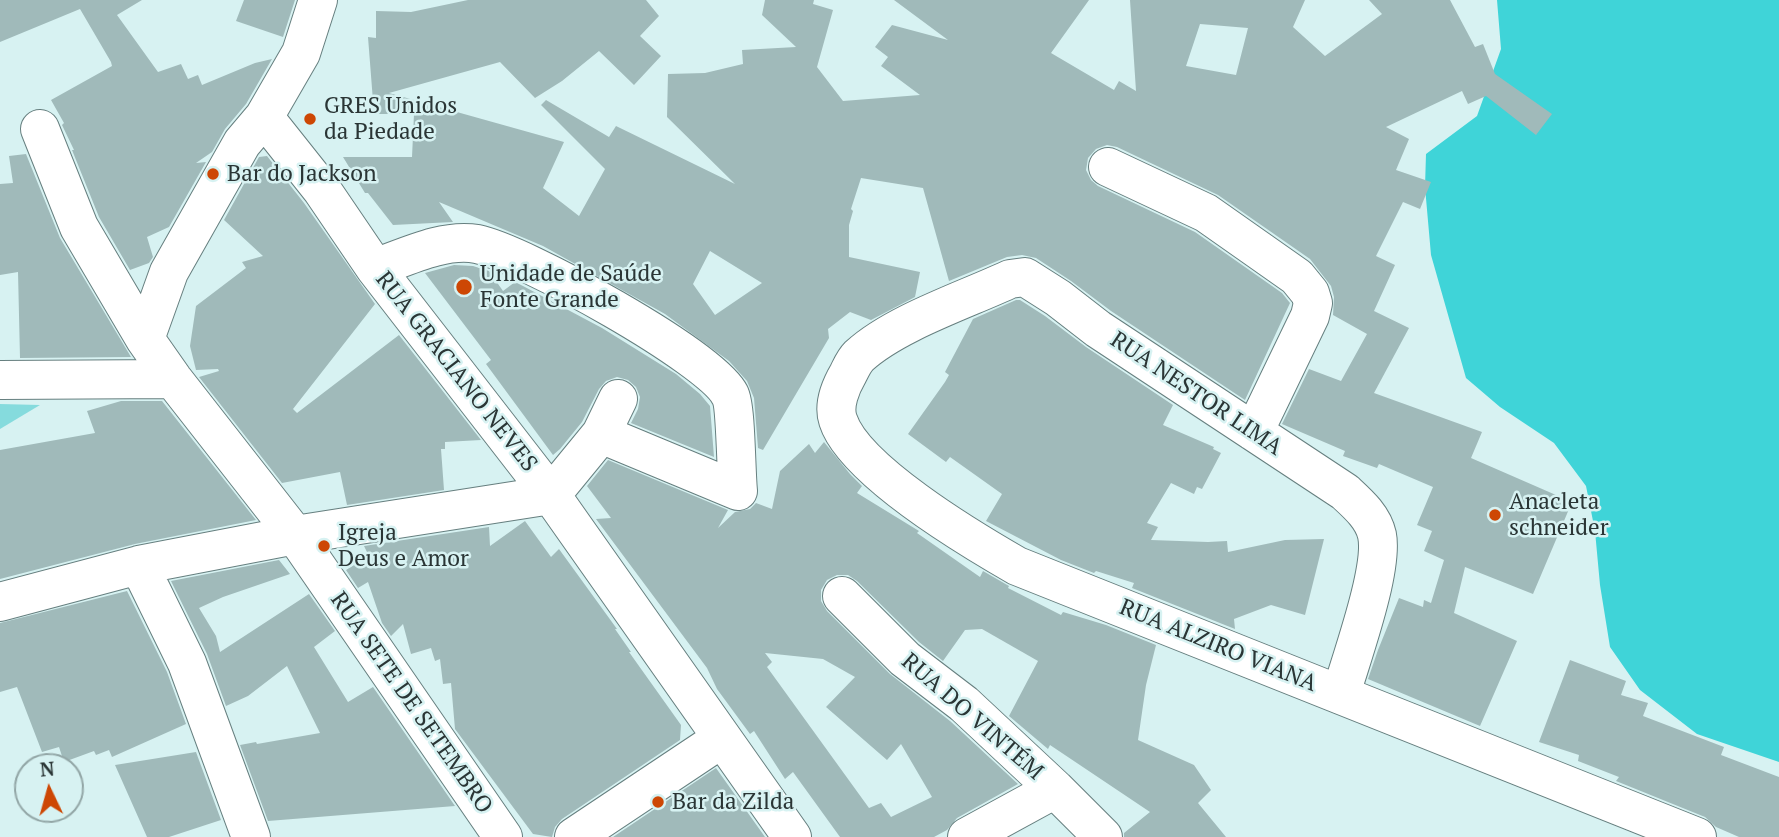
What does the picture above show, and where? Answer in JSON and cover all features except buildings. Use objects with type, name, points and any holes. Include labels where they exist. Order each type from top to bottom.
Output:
[{"type":"street","points":[[145,339],[169,272],[242,143],[264,117],[301,53],[318,0]]},
{"type":"street","name":"RUA GRACIANO NEVES","points":[[264,117],[322,190],[375,268],[551,495],[792,837]]},
{"type":"street","name":"RUA SETE DE SETEMBRO","points":[[40,128],[79,228],[145,339],[295,535],[503,837]]},
{"type":"street","points":[[1108,167],[1206,213],[1297,277],[1310,293],[1313,303],[1310,316],[1254,432]]},
{"type":"street","points":[[375,268],[443,245],[475,244],[502,252],[555,276],[699,363],[730,395],[738,491],[601,434]]},
{"type":"street","name":"RUA NESTOR LIMA","points":[[856,359],[883,337],[1010,279],[1025,277],[1098,329],[1345,492],[1364,509],[1377,535],[1376,568],[1341,694]]},
{"type":"street","name":"RUA ALZIRO VIANA","points":[[856,359],[840,388],[837,418],[851,446],[877,471],[961,534],[1017,566],[1697,837]]},
{"type":"street","points":[[0,380],[173,379]]},
{"type":"street","points":[[0,602],[139,565],[295,535],[551,495],[601,434],[618,399]]},
{"type":"street","points":[[139,565],[187,663],[251,837]]},
{"type":"street","name":"RUA DO VINTÉM","points":[[842,596],[905,659],[964,704],[1103,837]]},
{"type":"street","points":[[574,837],[721,739]]},
{"type":"street","points":[[967,837],[1055,789]]},
{"type":"shaded area","points":[[1497,0],[1779,0],[1779,762],[1697,734],[1640,690],[1610,647],[1595,531],[1586,486],[1554,443],[1500,407],[1466,378],[1431,255],[1425,187],[1426,154],[1477,116],[1501,49]]},
{"type":"shaded area","points":[[0,404],[40,405],[0,429]]},
{"type":"place","name":"GRES Unidos da Piedade","points":[[310,119]]},
{"type":"place","name":"Bar do Jackson","points":[[213,174]]},
{"type":"place","name":"Unidade de Saúde Fonte Grande","points":[[464,287]]},
{"type":"place","name":"Anacleta schneider","points":[[1495,515]]},
{"type":"place","name":"Igreja Deus e Amor","points":[[324,546]]},
{"type":"place","name":"Bar da Zilda","points":[[658,802]]}]
